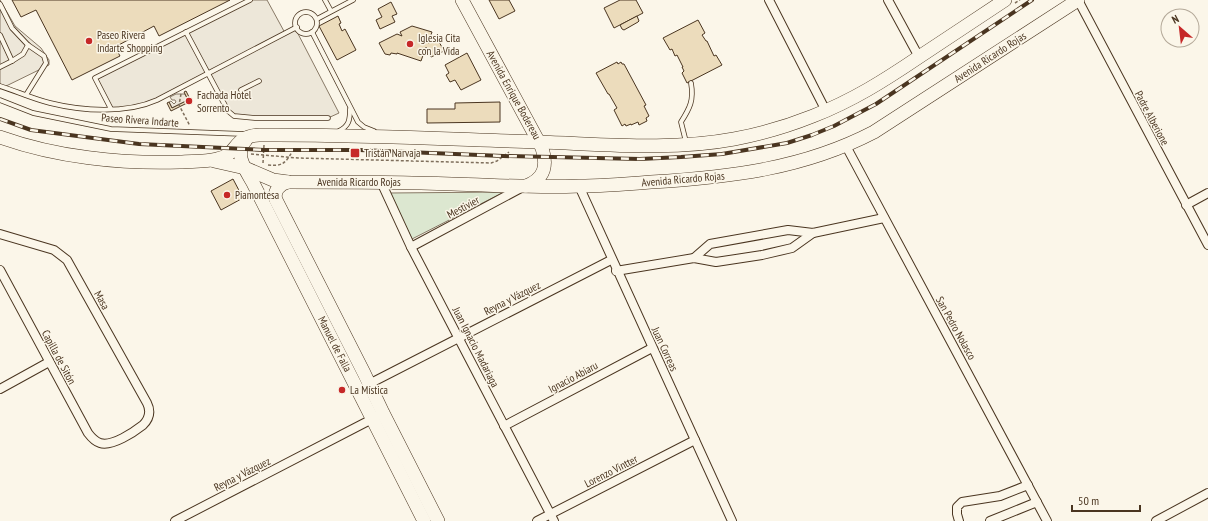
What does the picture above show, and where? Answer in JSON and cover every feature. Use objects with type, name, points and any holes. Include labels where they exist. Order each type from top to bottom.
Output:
[{"type":"main road","name":"Avenida Enrique Bodereau","points":[[462,0],[540,142],[544,156],[543,173],[539,179],[525,186]]},
{"type":"main road","name":"Avenida Ricardo Rojas","points":[[1,140],[80,156],[146,162],[208,161],[225,163],[245,168],[268,178],[288,182],[381,182],[579,186],[681,180],[738,174],[794,163],[846,146],[874,132],[1078,0]]},
{"type":"main road","name":"Avenida Ricardo Rojas","points":[[208,161],[226,157],[232,153],[240,141],[249,136],[262,135],[398,137],[658,146],[726,140],[749,136],[792,124],[826,111],[864,92],[889,78],[919,57],[1009,2]]},
{"type":"main road","points":[[245,168],[242,163],[242,146],[249,138],[262,135]]},
{"type":"main road","name":"Manuel de Falla","points":[[245,168],[364,387]]},
{"type":"main road","name":"Manuel de Falla","points":[[288,182],[282,184],[276,190],[274,197],[378,416],[424,521]]},
{"type":"main road","name":"Manuel de Falla","points":[[378,416],[438,521]]},
{"type":"street","points":[[769,0],[826,111]]},
{"type":"street","points":[[888,0],[919,57]]},
{"type":"street","name":"Padre Alberione","points":[[1078,0],[1208,245]]},
{"type":"street","name":"San Pedro Nolasco","points":[[846,146],[1047,521]]},
{"type":"street","name":"Juan Ignacio Madariaga","points":[[381,182],[411,247],[552,518]]},
{"type":"street","name":"Mestivier","points":[[411,247],[525,186]]},
{"type":"street","name":"Juan Correas","points":[[579,186],[616,271],[732,521]]},
{"type":"street","points":[[1186,205],[1208,193]]},
{"type":"street","points":[[694,258],[710,244],[788,230],[813,233],[884,218]]},
{"type":"street","points":[[616,271],[694,258],[716,262],[762,255],[792,248],[813,233]]},
{"type":"street","name":"Masa","points":[[0,234],[54,250],[67,260],[147,403],[149,408],[149,416],[147,420],[137,430],[107,444]]},
{"type":"street","name":"Reyna y Vázquez","points":[[364,387],[611,260]]},
{"type":"street","name":"Capilla de Sitón","points":[[0,270],[88,433],[99,443],[107,444]]},
{"type":"street","name":"Ignacio Abiaru","points":[[504,426],[652,348]]},
{"type":"street","points":[[0,389],[50,362]]},
{"type":"street","name":"Reyna y Vázquez","points":[[174,521],[378,416]]},
{"type":"street","name":"Lorenzo Vintter","points":[[537,521],[552,518],[695,440]]},
{"type":"street","points":[[960,521],[957,514],[957,507],[962,502],[1000,496],[1028,485]]},
{"type":"street","points":[[1156,521],[1208,493]]},
{"type":"street","points":[[990,521],[1037,502]]},
{"type":"lane","points":[[111,109],[95,78],[250,0]]},
{"type":"lane","points":[[325,0],[331,11]]},
{"type":"lane","points":[[317,19],[353,0]]},
{"type":"lane","points":[[0,4],[12,28],[28,45],[44,56],[46,63],[26,95]]},
{"type":"lane","points":[[310,13],[317,19],[317,25],[312,32],[303,33],[297,28],[297,18],[301,14],[310,13]]},
{"type":"lane","points":[[0,86],[49,103],[99,110],[146,105],[297,28]]},
{"type":"lane","points":[[186,32],[228,111],[234,116],[255,118],[328,118]]},
{"type":"lane","points":[[312,32],[358,122],[364,128],[398,137]]},
{"type":"lane","points":[[0,35],[12,61]]},
{"type":"lane","points":[[0,67],[23,54],[28,45]]},
{"type":"lane","points":[[241,90],[259,80]]},
{"type":"lane","points":[[686,144],[681,122],[689,109],[693,95],[691,83]]},
{"type":"lane","name":"Paseo Rivera Indarte","points":[[0,100],[33,113],[111,129],[262,135]]},
{"type":"lane","points":[[311,135],[340,131],[349,123],[350,107]]},
{"type":"path","points":[[1009,2],[1020,0]]},
{"type":"path","points":[[179,89],[181,99],[179,105],[194,132]]},
{"type":"path","points":[[262,135],[264,155],[263,165],[278,166],[287,161],[292,152]]},
{"type":"path","points":[[241,153],[289,157],[491,163],[497,162],[510,152]]},
{"type":"green space","points":[[504,192],[412,239],[389,193]]},
{"type":"shaded area","points":[[0,0],[15,26],[41,48],[49,60],[49,65],[0,89]]},
{"type":"shaded area","points":[[250,0],[267,0],[285,33],[295,28],[339,113],[328,118],[255,118],[229,113],[208,74],[146,105],[111,109],[95,78]]},
{"type":"shaded area","points":[[176,94],[185,94],[188,100],[172,108],[169,102],[171,101],[174,104],[176,102],[170,97]]},
{"type":"building","name":"Paseo Rivera Indarte Shopping","points":[[12,0],[230,0],[159,36],[154,26],[115,47],[120,56],[72,80],[36,10],[21,17]]},
{"type":"building","points":[[489,0],[509,0],[515,11],[499,19]]},
{"type":"building","points":[[620,0],[636,0],[643,13],[614,28],[604,8]]},
{"type":"building","points":[[391,2],[397,14],[392,16],[395,22],[380,29],[376,20],[382,17],[378,9]]},
{"type":"building","points":[[338,16],[342,31],[345,29],[356,50],[337,60],[319,26]]},
{"type":"building","points":[[637,16],[638,22],[624,30],[622,29],[620,25]]},
{"type":"building","points":[[698,20],[705,33],[702,35],[707,41],[714,56],[716,55],[722,65],[687,83],[682,73],[684,71],[683,67],[677,55],[675,56],[672,49],[670,50],[663,38]]},
{"type":"building","name":"Iglesia Cita con la Vida","points":[[412,26],[432,32],[428,43],[437,38],[444,51],[431,57],[426,47],[421,61],[397,53],[391,53],[390,55],[385,54],[379,43],[397,34],[402,36],[400,32]]},
{"type":"building","points":[[467,53],[481,80],[461,90],[455,80],[450,82],[446,75],[449,73],[445,65]]},
{"type":"building","points":[[617,62],[618,64],[621,62],[624,64],[646,105],[644,106],[649,116],[646,118],[647,121],[639,125],[638,122],[626,126],[625,124],[622,126],[614,110],[617,108],[596,73]]},
{"type":"building","name":"Fachada Hotel Sorrento","points":[[186,91],[191,101],[171,111],[167,103],[169,102],[172,108],[188,100],[184,92]]},
{"type":"building","points":[[500,102],[500,122],[427,123],[427,109],[455,109],[455,103]]},
{"type":"building","name":"Piamontesa","points":[[233,179],[243,198],[221,210],[211,191]]},
{"type":"railway","points":[[0,119],[31,130],[139,144],[264,150],[359,150],[503,156],[640,159],[722,154],[787,143],[834,126],[876,104],[1032,0]]},
{"type":"place","name":"Paseo Rivera Indarte Shopping","points":[[89,41]]},
{"type":"place","name":"Iglesia Cita con la Vida","points":[[410,44]]},
{"type":"place","name":"Fachada Hotel Sorrento","points":[[189,101]]},
{"type":"place","name":"Tristán Narvaja","points":[[355,153]]},
{"type":"place","name":"Piamontesa","points":[[227,195]]},
{"type":"place","name":"La Mística","points":[[342,390]]}]
